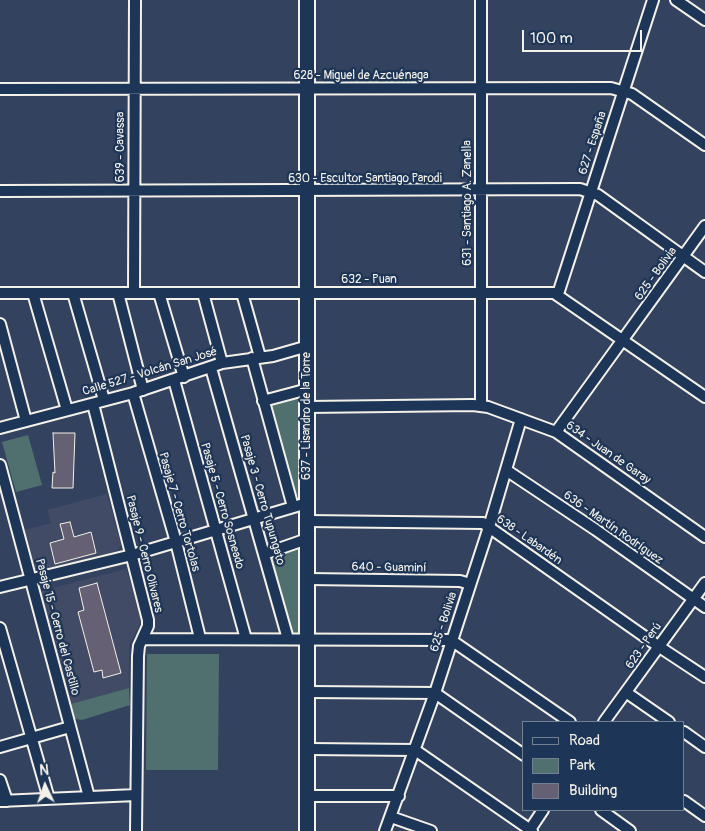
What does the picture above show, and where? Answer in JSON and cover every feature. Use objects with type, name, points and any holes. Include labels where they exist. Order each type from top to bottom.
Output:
[{"type":"street","name":"639 - Cavassa","points":[[134,293],[135,0]]},
{"type":"street","name":"637 - Lisandro de la Torre","points":[[307,0],[307,539],[309,639],[307,831]]},
{"type":"street","name":"631 - Santiago A. Zanella","points":[[481,406],[480,190],[482,0]]},
{"type":"street","name":"627 - España","points":[[558,294],[653,0]]},
{"type":"street","points":[[676,0],[705,20]]},
{"type":"street","name":"628 - Miguel de Azcuénaga","points":[[0,89],[623,90]]},
{"type":"street","points":[[623,90],[632,94],[705,146]]},
{"type":"street","name":"630 - Escultor Santiago Parodi","points":[[0,191],[308,192],[580,189],[591,192],[705,272]]},
{"type":"street","name":"625 - Bolivia","points":[[556,432],[705,226]]},
{"type":"street","name":"632 - Puan","points":[[0,293],[480,292],[558,294]]},
{"type":"street","points":[[33,293],[67,410]]},
{"type":"street","points":[[73,293],[104,400]]},
{"type":"street","points":[[118,293],[143,390]]},
{"type":"street","name":"Pasaje 5 - Cerro Sosneado","points":[[159,293],[216,529],[246,639]]},
{"type":"street","points":[[203,293],[222,363]]},
{"type":"street","points":[[242,293],[256,357],[263,401],[293,507]]},
{"type":"street","points":[[558,294],[705,397]]},
{"type":"street","points":[[0,324],[26,421]]},
{"type":"street","name":"Calle 527 - Volcán San José","points":[[0,428],[133,393],[222,363],[273,356],[308,346]]},
{"type":"street","name":"Pasaje 3 - Cerro Tupungato","points":[[211,368],[288,639]]},
{"type":"street","points":[[263,401],[308,389]]},
{"type":"street","name":"Pasaje 7 - Cerro Tortolas","points":[[133,393],[176,542],[200,638]]},
{"type":"street","name":"Pasaje 9 - Cerro Olivares","points":[[93,404],[148,620],[148,626],[142,639],[138,656],[136,831]]},
{"type":"street","name":"634 - Juan de Garay","points":[[308,407],[481,406],[521,419],[556,432],[705,537]]},
{"type":"street","name":"625 - Bolivia","points":[[385,831],[415,750],[489,527],[521,419]]},
{"type":"street","name":"Pasaje 15 - Cerro del Castillo","points":[[0,465],[88,796]]},
{"type":"street","name":"636 - Martín Rodríguez","points":[[506,470],[596,530],[705,607]]},
{"type":"street","points":[[0,587],[132,555],[307,504]]},
{"type":"street","name":"638 - Labardén","points":[[307,521],[478,522],[489,527],[705,677]]},
{"type":"street","points":[[264,554],[307,539]]},
{"type":"street","name":"640 - Guaminí","points":[[308,579],[460,581],[470,584]]},
{"type":"street","name":"623 - Perú","points":[[605,721],[705,583]]},
{"type":"street","points":[[0,628],[48,799]]},
{"type":"street","points":[[142,639],[450,640],[569,721]]},
{"type":"street","points":[[309,692],[434,693],[522,754]]},
{"type":"street","points":[[626,693],[668,721]]},
{"type":"street","points":[[0,747],[70,726]]},
{"type":"street","points":[[685,733],[705,747]]},
{"type":"street","points":[[309,749],[415,750],[530,830],[542,811]]},
{"type":"street","points":[[0,780],[3,801],[136,794]]},
{"type":"street","points":[[308,796],[399,796]]},
{"type":"street","points":[[685,801],[700,807],[705,816]]},
{"type":"street","points":[[602,811],[630,831]]},
{"type":"street","points":[[391,817],[431,831]]},
{"type":"shaded area","points":[[107,494],[121,545],[117,551],[38,572],[31,568],[21,531],[51,523],[47,510]]},
{"type":"shaded area","points":[[126,569],[142,614],[140,624],[129,645],[129,688],[67,705],[37,592]]},
{"type":"green space","points":[[298,395],[301,398],[301,494],[297,496],[293,495],[267,404]]},
{"type":"green space","points":[[28,435],[42,485],[16,492],[2,442]]},
{"type":"green space","points":[[303,542],[303,636],[289,635],[268,555]]},
{"type":"green space","points":[[147,654],[219,654],[218,770],[146,770]]},
{"type":"green space","points":[[129,688],[130,705],[82,720],[71,718],[67,705]]},
{"type":"building","points":[[53,433],[75,433],[73,488],[52,488],[53,472],[55,473]]},
{"type":"building","points":[[70,522],[74,537],[91,532],[96,553],[55,564],[50,543],[64,539],[60,524]]},
{"type":"building","points":[[97,583],[121,673],[103,678],[102,670],[94,672],[78,612],[84,610],[79,588]]}]
